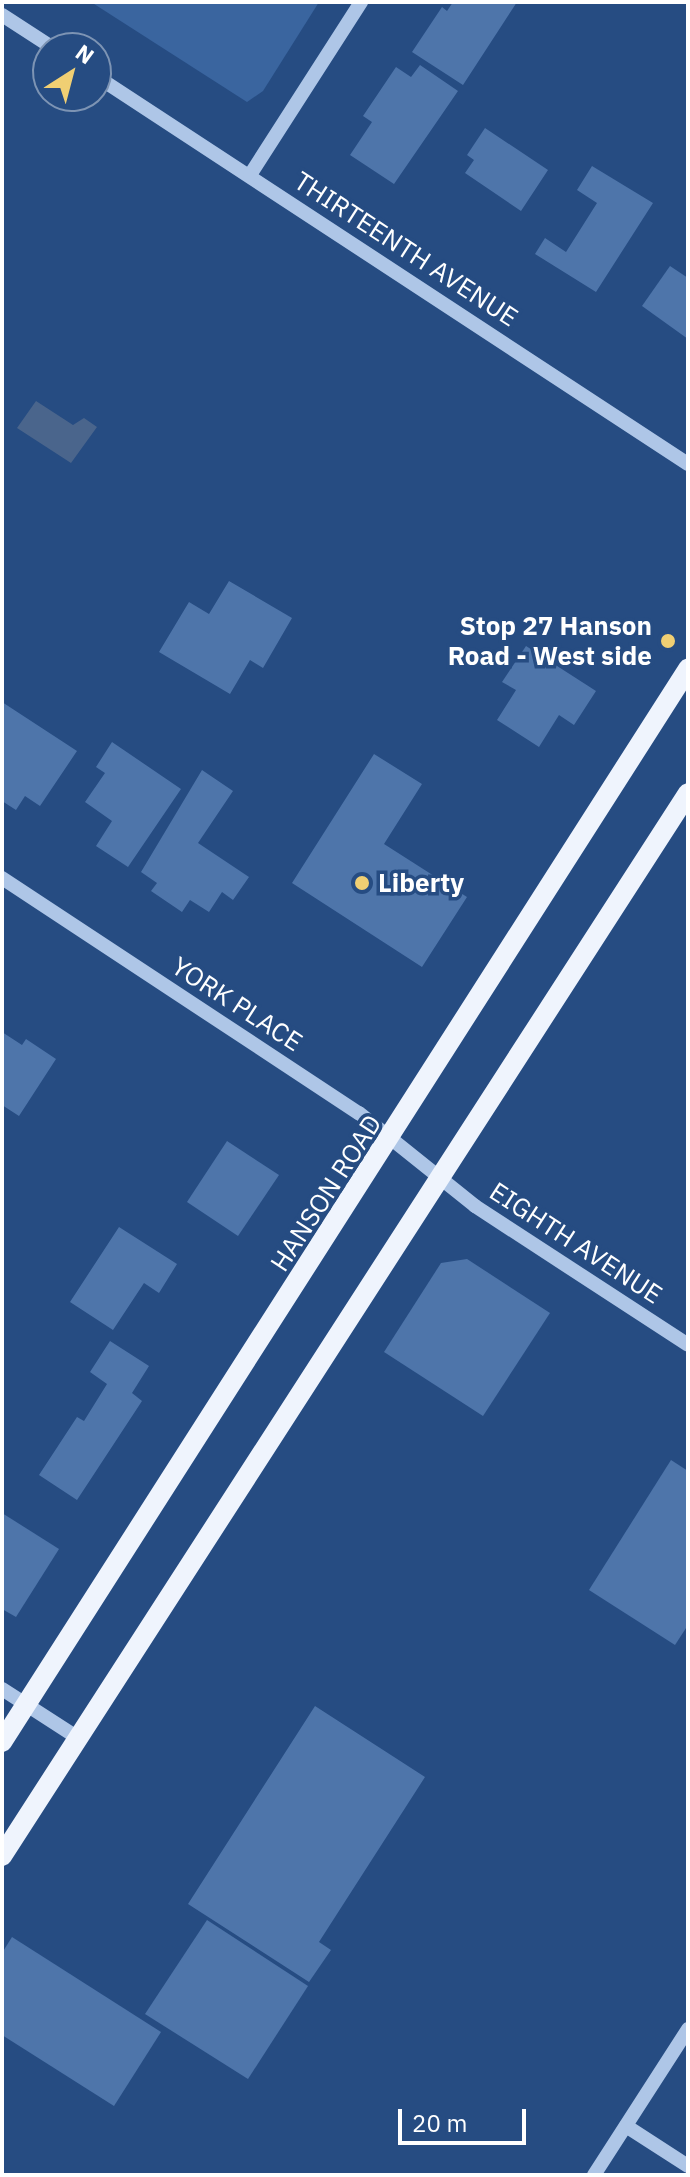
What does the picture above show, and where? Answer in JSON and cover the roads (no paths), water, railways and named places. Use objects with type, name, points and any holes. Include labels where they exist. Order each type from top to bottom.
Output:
[{"type":"main road","name":"HANSON ROAD","points":[[2,1742],[392,1139],[688,669]]},
{"type":"main road","points":[[2,1856],[688,793]]},
{"type":"street","points":[[250,175],[361,2]]},
{"type":"street","points":[[2,15],[32,34]]},
{"type":"street","name":"THIRTEENTH AVENUE","points":[[112,86],[688,464]]},
{"type":"street","name":"YORK PLACE","points":[[2,878],[392,1139],[439,1180]]},
{"type":"street","name":"EIGHTH AVENUE","points":[[439,1180],[688,1345]]},
{"type":"street","points":[[2,1689],[78,1738]]},
{"type":"street","points":[[594,2175],[688,2029]]},
{"type":"street","points":[[626,2126],[688,2166]]},
{"type":"place","name":"Stop 27 Hanson Road - West side","points":[[668,641]]},
{"type":"place","name":"Liberty","points":[[362,883]]}]
